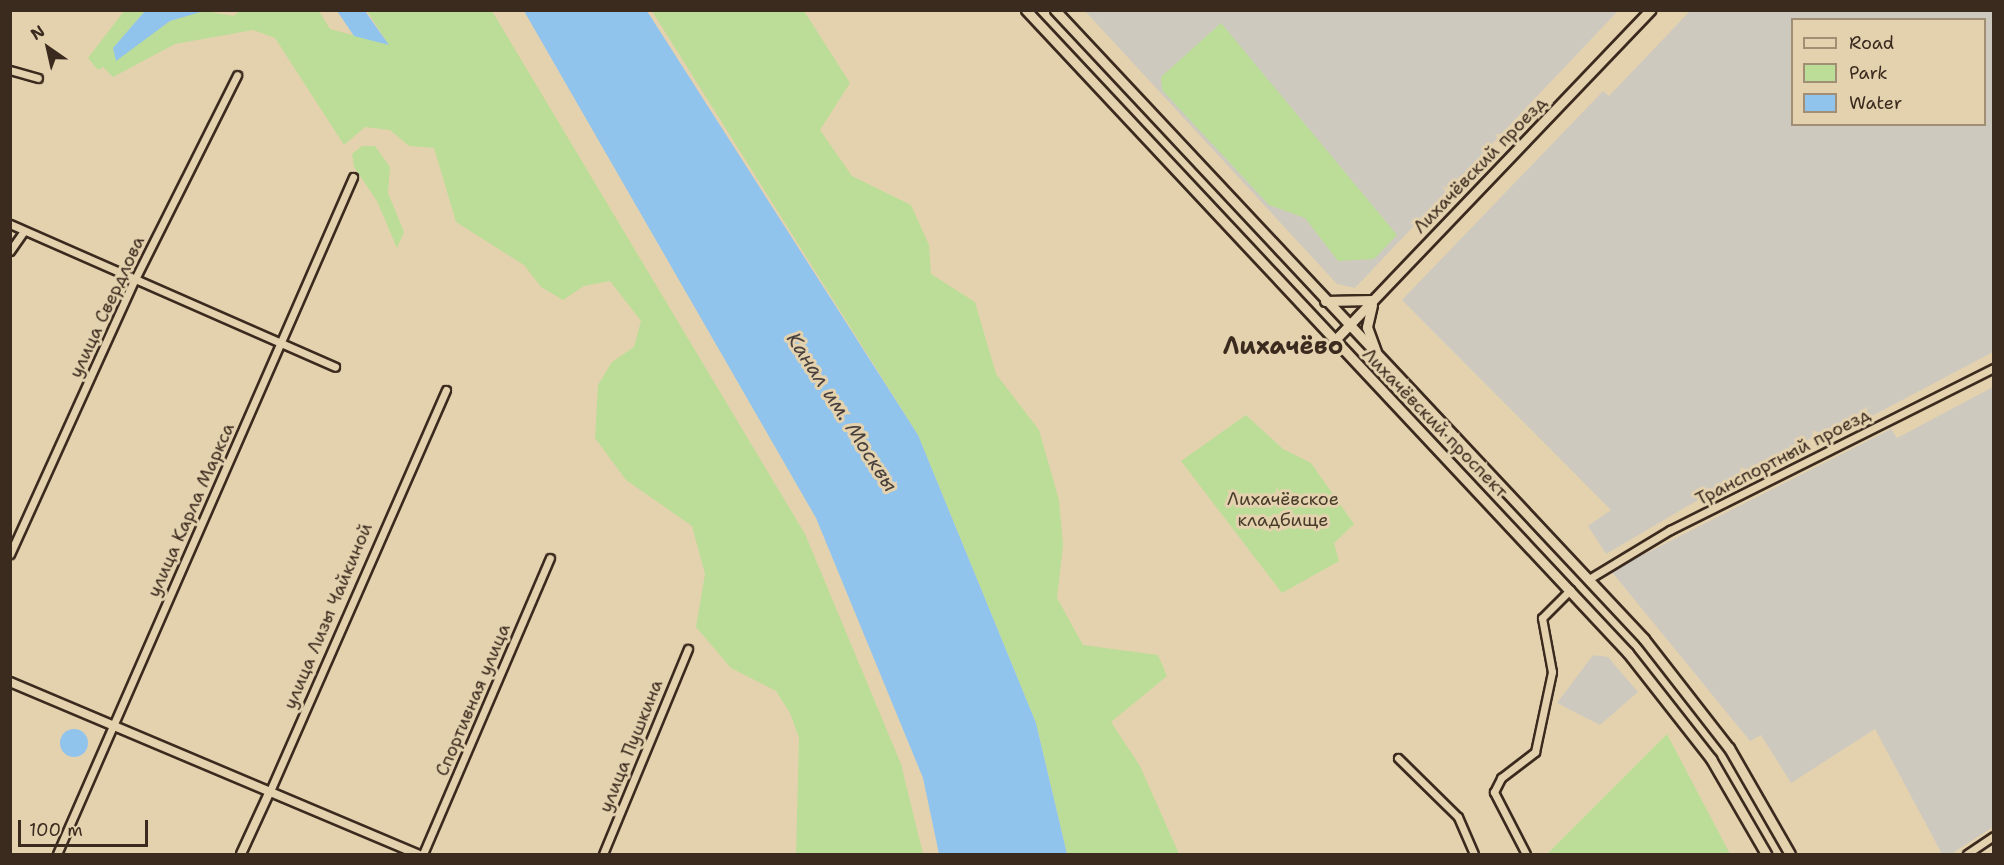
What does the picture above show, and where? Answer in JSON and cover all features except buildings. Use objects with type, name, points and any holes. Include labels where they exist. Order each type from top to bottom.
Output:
[{"type":"main road","name":"Лихачёвский проспект","points":[[1026,10],[1570,590],[1685,723],[1766,855]]},
{"type":"main road","name":"Лихачёвский проспект","points":[[1055,10],[1325,301],[1589,579],[1703,710],[1790,855]]},
{"type":"main road","name":"Лихачёвский проезд","points":[[1334,341],[1650,10]]},
{"type":"main road","points":[[1325,301],[1374,300],[1367,327],[1378,357]]},
{"type":"street","points":[[10,70],[38,78]]},
{"type":"street","name":"улица Свердлова","points":[[10,554],[135,279],[237,75]]},
{"type":"street","name":"улица Карла Маркса","points":[[57,855],[353,177]]},
{"type":"street","points":[[10,224],[280,346],[335,367]]},
{"type":"street","points":[[10,251],[24,231]]},
{"type":"street","name":"Транспортный проезд","points":[[1589,579],[1670,530],[1994,368]]},
{"type":"street","name":"улица Лизы Чайкиной","points":[[241,855],[446,390]]},
{"type":"street","name":"Спортивная улица","points":[[423,855],[550,558]]},
{"type":"street","points":[[1526,855],[1494,792],[1502,778],[1535,752],[1552,672],[1542,618],[1570,590]]},
{"type":"street","name":"улица Пушкина","points":[[603,855],[688,649]]},
{"type":"street","points":[[10,682],[417,855]]},
{"type":"street","points":[[1398,758],[1458,817],[1474,855]]},
{"type":"street","points":[[1966,855],[1994,836]]},
{"type":"shaded area","points":[[1691,10],[1993,11],[1993,352],[1836,435],[1809,439],[1749,470],[1606,554],[1588,526],[1611,510],[1402,300],[1603,91],[1609,96]]},
{"type":"shaded area","points":[[1085,11],[1618,11],[1355,288],[1337,284]]},
{"type":"shaded area","points":[[1993,387],[1993,827],[1951,854],[1942,854],[1875,729],[1791,783],[1761,735],[1750,741],[1611,571],[1891,429],[1897,438]]},
{"type":"shaded area","points":[[1593,655],[1608,657],[1638,692],[1600,725],[1557,703]]},
{"type":"green space","points":[[124,11],[145,11],[113,48],[116,60],[170,21],[204,11],[234,16],[239,11],[319,11],[330,29],[389,45],[367,11],[492,11],[805,534],[901,764],[923,854],[796,854],[799,738],[790,713],[776,691],[731,668],[696,627],[705,574],[692,526],[626,480],[595,438],[598,385],[612,362],[634,347],[641,321],[610,281],[584,286],[563,300],[541,287],[524,265],[456,222],[434,148],[409,146],[390,130],[365,127],[344,145],[275,38],[253,30],[175,44],[113,77],[103,67],[98,70],[88,58]]},
{"type":"green space","points":[[652,11],[804,11],[850,83],[820,130],[852,176],[911,205],[929,245],[931,274],[975,302],[996,374],[1039,430],[1059,500],[1063,545],[1057,598],[1083,645],[1158,655],[1167,676],[1111,722],[1140,766],[1179,854],[1067,854],[1036,723],[918,435]]},
{"type":"green space","points":[[1221,23],[1397,235],[1374,259],[1338,261],[1305,218],[1269,205],[1162,90],[1161,77]]},
{"type":"green space","points":[[362,146],[375,146],[390,167],[388,193],[404,232],[397,248],[377,201],[354,167],[352,154]]},
{"type":"green space","name":"Лихачёвское кладбище","points":[[1246,415],[1283,449],[1311,463],[1354,524],[1334,543],[1339,561],[1282,593],[1181,461]]},
{"type":"green space","points":[[1667,734],[1730,854],[1547,854]]},
{"type":"water","points":[[145,11],[204,11],[170,21],[116,61],[113,48]]},
{"type":"water","points":[[337,11],[365,11],[389,45],[354,36]]},
{"type":"water","name":"Канал им. Москвы","points":[[524,11],[647,11],[918,435],[1036,723],[1067,854],[939,854],[923,778],[816,518]]},
{"type":"water","points":[[74,729],[84,733],[88,743],[84,753],[74,757],[64,753],[60,743],[64,733]]},
{"type":"district","name":"Лихачёво","points":[[1283,347]]}]
